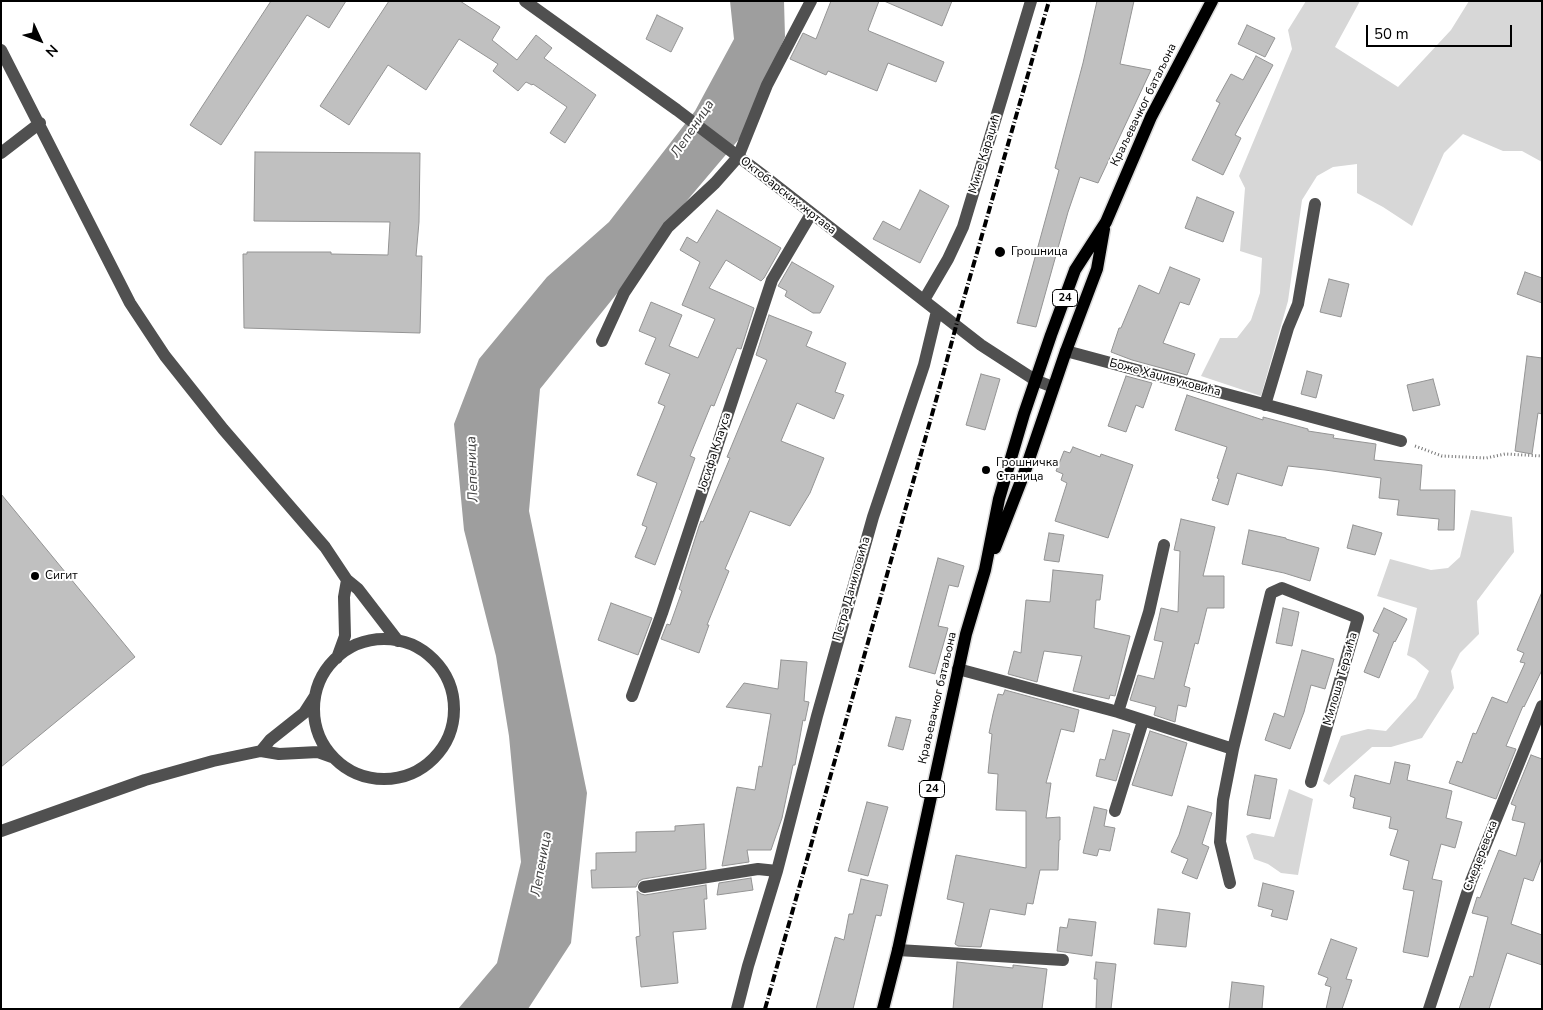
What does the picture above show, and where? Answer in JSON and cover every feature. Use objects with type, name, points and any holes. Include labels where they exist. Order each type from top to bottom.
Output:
[{"type":"main road","name":"Краљевачког батаљона","points":[[986,570],[998,499],[1015,441],[1075,270],[1106,222],[1151,117],[1212,1]]},
{"type":"main road","name":"Краљевачког батаљона","points":[[883,1009],[898,950],[966,634],[986,570],[1007,521],[1053,387],[1097,269],[1106,222]]},
{"type":"street","name":"Октобарских жртава","points":[[525,1],[677,110],[981,346],[1035,380],[1053,387]]},
{"type":"street","points":[[602,340],[624,292],[668,227],[738,157],[767,85],[811,1]]},
{"type":"street","name":"Мине Караџић","points":[[924,300],[948,259],[963,227],[1031,1]]},
{"type":"street","points":[[1,50],[40,123],[130,303],[165,356],[228,436],[325,547],[347,580],[358,589],[398,641]]},
{"type":"street","points":[[1,153],[40,123]]},
{"type":"street","points":[[1265,406],[1288,328],[1298,304],[1315,204]]},
{"type":"street","name":"Јосифа Клауса","points":[[632,696],[662,613],[772,280],[811,214]]},
{"type":"street","name":"Петра Даниловића","points":[[737,1009],[873,517],[922,373],[937,311]]},
{"type":"street","name":"Боже Хаџивуковића","points":[[1066,351],[1401,441]]},
{"type":"street","points":[[1118,712],[1149,612],[1164,545]]},
{"type":"street","points":[[337,658],[345,636],[344,597],[347,580]]},
{"type":"street","name":"Милоша Терзића","points":[[1230,883],[1220,842],[1223,800],[1233,749],[1271,593],[1282,588],[1358,618],[1311,782]]},
{"type":"street","points":[[1,832],[145,780],[213,761],[261,751],[279,754],[318,752],[332,757],[349,770],[370,778],[392,779],[413,773],[431,761],[445,744],[453,724],[454,702],[448,680],[436,662],[419,648],[398,641],[376,640],[355,646],[337,658],[323,675],[315,695],[304,713],[270,740],[261,751]]},
{"type":"street","points":[[958,669],[1118,712],[1233,749]]},
{"type":"street","points":[[315,695],[314,717],[320,738],[332,757]]},
{"type":"street","name":"Смедеревска","points":[[1429,1009],[1471,881],[1542,706]]},
{"type":"street","points":[[1115,811],[1143,721]]},
{"type":"street","points":[[644,887],[758,869],[776,871]]},
{"type":"street","points":[[898,950],[1063,960]]},
{"type":"path","points":[[1401,441],[1442,456],[1486,458],[1505,454],[1542,456]]},
{"type":"shaded area","points":[[1306,1],[1360,1],[1335,47],[1398,87],[1451,30],[1469,1],[1542,1],[1542,162],[1522,151],[1503,151],[1463,134],[1444,153],[1412,226],[1357,193],[1357,164],[1333,167],[1317,176],[1302,200],[1288,301],[1261,396],[1201,376],[1220,338],[1237,338],[1251,320],[1260,293],[1262,258],[1240,251],[1245,188],[1239,176],[1292,49],[1288,30]]},
{"type":"shaded area","points":[[1471,510],[1512,517],[1514,552],[1477,601],[1479,634],[1460,653],[1451,671],[1454,688],[1422,738],[1391,747],[1372,747],[1329,785],[1323,781],[1341,736],[1368,729],[1386,731],[1416,698],[1429,671],[1407,655],[1417,608],[1377,596],[1390,559],[1431,570],[1448,568],[1460,557]]},
{"type":"shaded area","points":[[1289,789],[1313,799],[1298,875],[1281,873],[1268,864],[1254,859],[1246,836],[1252,833],[1274,837]]},
{"type":"water","name":"Лепеница","points":[[730,1],[784,1],[785,37],[740,138],[679,210],[623,286],[540,389],[529,511],[587,793],[571,943],[528,1009],[458,1009],[497,963],[521,862],[509,736],[496,656],[464,530],[454,424],[479,359],[547,277],[609,222],[695,111],[734,39]]},
{"type":"building","points":[[271,1],[346,1],[329,28],[307,15],[221,145],[190,125]]},
{"type":"building","points":[[389,1],[460,1],[500,27],[492,40],[517,60],[536,35],[552,48],[544,58],[596,95],[565,143],[550,133],[567,107],[533,84],[526,82],[518,91],[493,71],[498,64],[459,39],[426,90],[388,65],[349,125],[320,106]]},
{"type":"building","points":[[831,1],[879,1],[868,30],[944,62],[936,82],[888,63],[877,91],[828,71],[826,75],[790,59],[803,33],[816,39]]},
{"type":"building","points":[[884,1],[952,1],[942,26]]},
{"type":"building","points":[[1097,1],[1134,1],[1120,64],[1151,70],[1098,183],[1080,177],[1068,212],[1036,327],[1017,323],[1059,170],[1055,168],[1083,63]]},
{"type":"building","points":[[657,15],[683,28],[671,52],[646,39]]},
{"type":"building","points":[[1247,25],[1275,38],[1265,57],[1238,44]]},
{"type":"building","points":[[1256,56],[1273,65],[1235,135],[1241,138],[1223,175],[1192,160],[1220,103],[1216,101],[1231,74],[1243,80]]},
{"type":"building","points":[[255,152],[420,153],[419,222],[416,256],[422,256],[420,333],[244,328],[243,254],[247,254],[247,252],[331,252],[331,254],[388,255],[390,222],[254,221]]},
{"type":"building","points":[[920,190],[949,206],[920,263],[873,239],[883,221],[900,230]]},
{"type":"building","points":[[1197,197],[1234,212],[1223,242],[1185,228]]},
{"type":"building","points":[[717,210],[781,248],[761,281],[726,260],[709,288],[754,308],[741,349],[737,348],[714,406],[711,405],[690,456],[695,458],[655,565],[635,557],[647,527],[642,525],[657,483],[637,475],[665,406],[658,403],[670,374],[645,364],[656,338],[639,331],[651,302],[682,315],[669,346],[698,358],[715,319],[682,305],[700,262],[680,250],[687,237],[697,243]]},
{"type":"building","points":[[792,262],[834,286],[820,313],[813,313],[785,296],[787,291],[778,286]]},
{"type":"building","points":[[1170,267],[1200,279],[1189,305],[1180,302],[1163,343],[1195,354],[1187,375],[1132,360],[1111,352],[1119,328],[1121,328],[1139,285],[1159,294]]},
{"type":"building","points":[[1525,272],[1542,278],[1542,303],[1517,294]]},
{"type":"building","points":[[1329,279],[1349,284],[1341,317],[1320,312]]},
{"type":"building","points":[[769,315],[812,332],[806,346],[846,363],[835,392],[844,395],[834,419],[797,403],[781,441],[824,458],[810,493],[790,526],[750,511],[725,569],[729,571],[707,625],[709,625],[699,653],[661,639],[667,624],[670,625],[682,591],[679,589],[699,526],[701,521],[703,522],[730,458],[727,457],[767,360],[756,355]]},
{"type":"building","points":[[1527,356],[1542,358],[1542,414],[1538,413],[1532,454],[1515,451]]},
{"type":"building","points":[[1307,371],[1322,375],[1316,398],[1301,394]]},
{"type":"building","points":[[981,374],[1000,379],[985,430],[966,425]]},
{"type":"building","points":[[1126,376],[1152,383],[1143,408],[1136,405],[1126,432],[1108,426]]},
{"type":"building","points":[[1433,379],[1440,405],[1413,411],[1407,385]]},
{"type":"building","points":[[1187,395],[1263,420],[1263,417],[1308,429],[1308,431],[1334,435],[1333,438],[1376,444],[1374,460],[1422,465],[1420,490],[1455,490],[1454,530],[1438,530],[1439,519],[1397,515],[1399,500],[1379,498],[1381,478],[1325,470],[1288,466],[1282,486],[1237,473],[1228,505],[1212,500],[1227,447],[1175,430]]},
{"type":"building","points":[[1073,447],[1100,457],[1101,454],[1133,465],[1108,538],[1055,521],[1067,483],[1061,480],[1063,474],[1056,471],[1064,451],[1070,453]]},
{"type":"building","name":"Сигит","points":[[1,494],[135,657],[1,767]]},
{"type":"building","points":[[1181,519],[1215,527],[1203,576],[1224,576],[1224,608],[1207,608],[1198,644],[1195,643],[1184,686],[1190,688],[1186,707],[1178,705],[1175,722],[1154,715],[1156,707],[1130,700],[1138,675],[1154,679],[1163,642],[1154,640],[1161,608],[1178,612],[1180,551],[1174,550]]},
{"type":"building","points":[[1353,525],[1382,533],[1375,555],[1347,548]]},
{"type":"building","points":[[1249,530],[1319,548],[1310,581],[1242,564]]},
{"type":"building","points":[[1049,533],[1064,535],[1059,562],[1044,560]]},
{"type":"building","points":[[938,558],[964,566],[958,587],[949,585],[938,626],[948,628],[935,674],[909,667]]},
{"type":"building","points":[[1053,570],[1103,575],[1100,600],[1096,600],[1094,628],[1130,636],[1115,696],[1110,695],[1109,699],[1073,691],[1082,656],[1044,651],[1037,682],[1008,674],[1014,651],[1021,653],[1026,600],[1050,602]]},
{"type":"building","points":[[1542,592],[1542,670],[1523,706],[1506,746],[1516,749],[1496,799],[1449,783],[1457,761],[1462,763],[1473,733],[1476,734],[1492,697],[1507,703],[1525,663],[1520,662],[1524,653],[1517,650]]},
{"type":"building","points":[[611,603],[652,618],[638,655],[598,640]]},
{"type":"building","points":[[1283,608],[1299,612],[1292,646],[1276,643]]},
{"type":"building","points":[[1384,608],[1407,619],[1394,641],[1379,678],[1364,672],[1379,634],[1373,631]]},
{"type":"building","points":[[1302,650],[1334,659],[1325,689],[1311,685],[1304,712],[1290,749],[1265,740],[1274,713],[1284,717]]},
{"type":"building","points":[[781,660],[807,662],[804,701],[809,702],[805,721],[803,720],[795,765],[793,765],[782,818],[771,850],[747,850],[749,862],[722,866],[737,787],[755,790],[759,766],[762,767],[771,714],[726,707],[744,683],[778,689]]},
{"type":"building","points":[[1005,690],[1079,710],[1074,732],[1061,729],[1046,783],[1051,783],[1046,818],[1060,817],[1058,870],[1040,870],[1033,904],[1027,903],[1025,915],[990,909],[981,947],[958,946],[955,944],[964,903],[947,899],[956,855],[1026,868],[1026,811],[996,810],[998,774],[988,773],[992,734],[989,733],[998,694],[1003,695]]},
{"type":"building","points":[[896,717],[911,720],[903,750],[888,746]]},
{"type":"building","points":[[1113,730],[1130,734],[1116,781],[1096,776],[1100,759],[1105,760]]},
{"type":"building","points":[[1150,731],[1187,743],[1172,796],[1132,785]]},
{"type":"building","points":[[1531,755],[1542,759],[1542,857],[1533,881],[1524,878],[1511,924],[1542,935],[1542,965],[1507,953],[1489,1009],[1459,1009],[1470,976],[1473,977],[1488,917],[1472,913],[1477,897],[1480,898],[1499,850],[1516,856],[1525,823],[1512,820],[1516,806],[1511,804]]},
{"type":"building","points":[[1395,762],[1410,765],[1407,780],[1452,791],[1446,818],[1462,822],[1455,848],[1441,844],[1432,879],[1442,881],[1428,957],[1403,952],[1414,891],[1403,889],[1409,861],[1390,855],[1398,830],[1389,828],[1391,817],[1353,808],[1355,798],[1350,796],[1355,775],[1390,784]]},
{"type":"building","points":[[1255,775],[1277,779],[1270,819],[1247,815]]},
{"type":"building","points":[[867,802],[888,807],[868,876],[848,871]]},
{"type":"building","points":[[1188,806],[1212,813],[1202,844],[1209,847],[1197,879],[1182,873],[1188,859],[1171,852],[1179,835]]},
{"type":"building","points":[[1094,807],[1107,810],[1104,826],[1115,828],[1110,851],[1099,849],[1097,856],[1083,853]]},
{"type":"building","points":[[704,824],[706,869],[643,879],[639,881],[636,887],[592,888],[591,870],[596,870],[596,853],[636,852],[636,832],[675,831],[675,826]]},
{"type":"building","points":[[751,878],[753,890],[717,895],[719,883]]},
{"type":"building","points":[[861,879],[888,885],[881,916],[876,915],[853,1009],[816,1009],[835,937],[844,940],[849,914],[853,914]]},
{"type":"building","points":[[1263,883],[1294,891],[1287,920],[1271,916],[1273,910],[1258,906]]},
{"type":"building","points":[[706,885],[707,899],[704,899],[706,929],[673,932],[678,983],[641,987],[636,937],[640,936],[637,891],[645,895]]},
{"type":"building","points":[[1158,909],[1190,913],[1186,947],[1154,944]]},
{"type":"building","points":[[1069,919],[1096,922],[1092,956],[1057,951],[1060,927],[1067,928]]},
{"type":"building","points":[[1331,939],[1357,948],[1346,979],[1352,980],[1342,1009],[1326,1009],[1331,987],[1325,985],[1328,978],[1318,974]]},
{"type":"building","points":[[957,962],[1013,968],[1013,965],[1047,969],[1042,1009],[953,1009]]},
{"type":"building","points":[[1096,962],[1116,964],[1111,1009],[1096,1009],[1097,979],[1094,979]]},
{"type":"building","points":[[1232,982],[1264,986],[1262,1009],[1229,1009]]},
{"type":"railway","points":[[765,1009],[1049,1]]},
{"type":"place","name":"Грошница","points":[[1000,252]]},
{"type":"place","name":"Грошничка Станица","points":[[986,470]]},
{"type":"place","name":"Сигит","points":[[35,576]]}]
